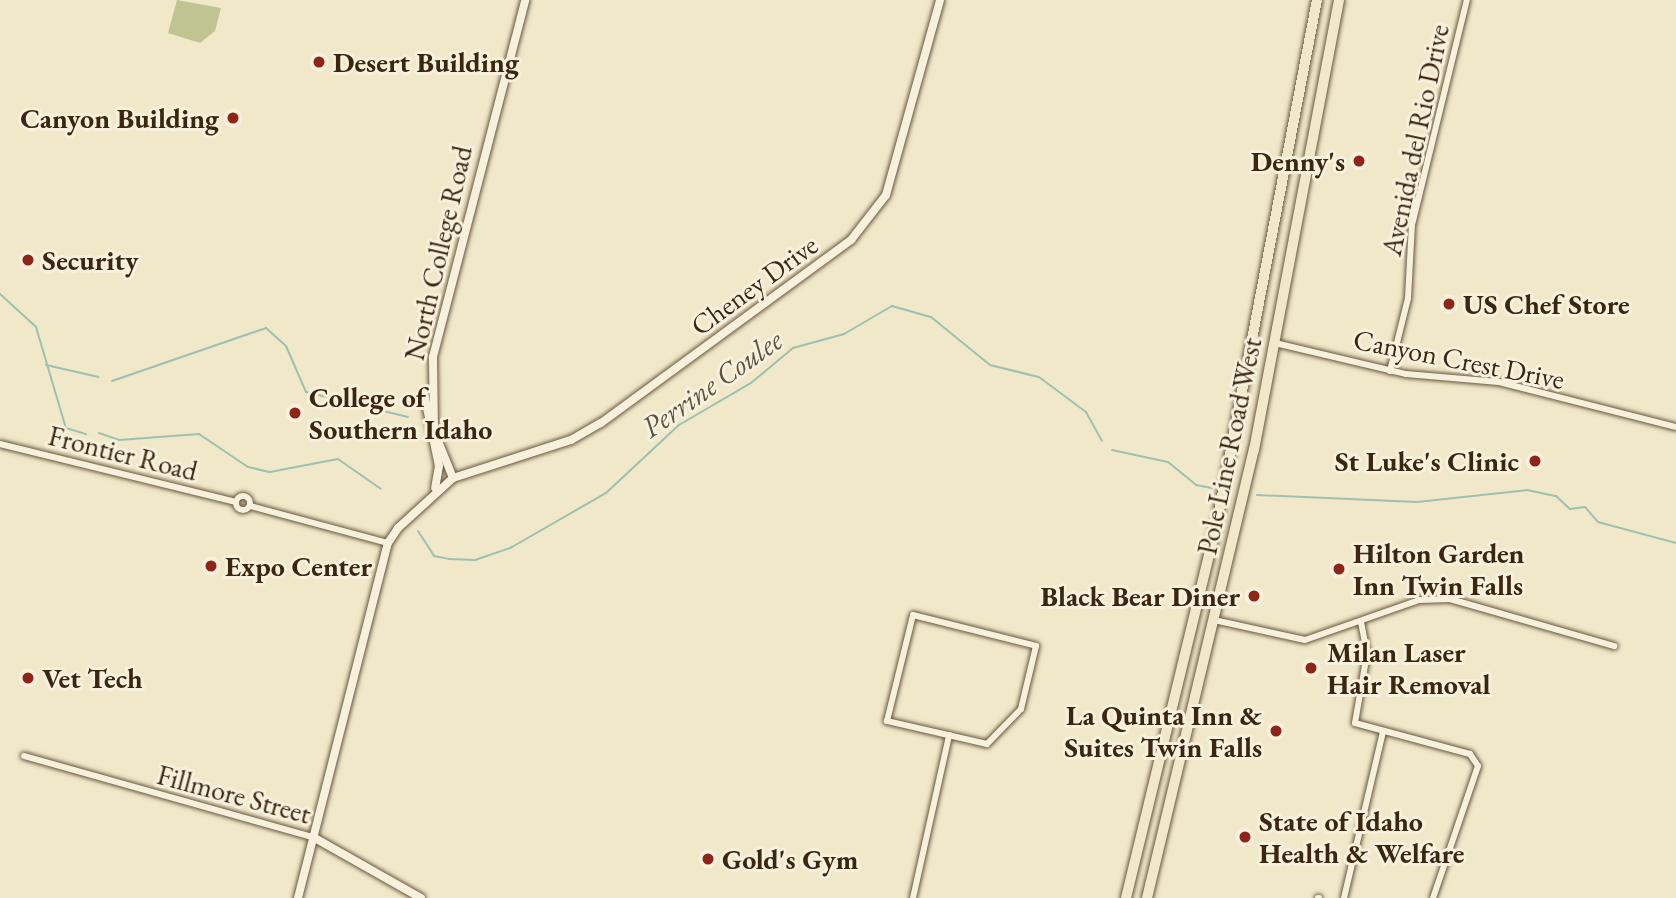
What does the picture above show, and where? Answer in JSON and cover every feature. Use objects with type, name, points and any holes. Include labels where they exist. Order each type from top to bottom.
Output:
[{"type":"highway","name":"Pole Line Road West","points":[[1126,898],[1217,522],[1317,0]]},
{"type":"highway","name":"Pole Line Road West","points":[[1147,898],[1214,620],[1275,343],[1339,0]]},
{"type":"main road","name":"North College Road","points":[[453,478],[434,431],[433,357],[524,0]]},
{"type":"main road","name":"Cheney Drive","points":[[453,478],[570,440],[601,423],[851,240],[886,195],[940,0]]},
{"type":"main road","points":[[433,357],[425,406],[439,466],[434,489]]},
{"type":"main road","points":[[298,898],[388,543],[434,489],[453,478]]},
{"type":"main road","name":"Fillmore Street","points":[[313,837],[421,898]]},
{"type":"street","name":"Avenida del Rio Drive","points":[[1390,371],[1408,298],[1412,225],[1467,0]]},
{"type":"street","name":"Canyon Crest Drive","points":[[1275,343],[1390,371],[1499,382],[1676,427]]},
{"type":"street","name":"Frontier Road","points":[[0,444],[236,502],[245,497],[250,506],[388,543]]},
{"type":"street","points":[[1214,620],[1305,640],[1419,600],[1450,599],[1614,646]]},
{"type":"street","points":[[913,615],[1036,646],[1021,709],[987,744],[949,735],[887,721],[913,615]]},
{"type":"street","points":[[1362,622],[1367,654],[1354,723],[1470,754],[1478,766],[1433,898]]},
{"type":"street","points":[[1344,898],[1383,732]]},
{"type":"street","points":[[914,898],[949,735]]},
{"type":"street","name":"Fillmore Street","points":[[24,756],[313,837]]},
{"type":"green space","points":[[177,0],[221,8],[215,31],[200,43],[168,33]]},
{"type":"waterway","name":"Perrine Coulee","points":[[0,294],[36,327],[66,428],[86,434]]},
{"type":"waterway","name":"Perrine Coulee","points":[[418,531],[434,556],[449,559],[475,560],[512,547],[606,493],[679,425],[751,383],[793,348],[844,334],[892,306],[931,317],[990,365],[1039,377],[1086,412],[1102,441]]},
{"type":"waterway","name":"Perrine Coulee","points":[[112,381],[266,328],[286,346],[306,392],[408,417]]},
{"type":"waterway","name":"Perrine Coulee","points":[[46,365],[99,377]]},
{"type":"waterway","name":"Perrine Coulee","points":[[99,433],[119,440],[199,434],[248,467],[270,472],[338,459],[381,489]]},
{"type":"waterway","name":"Perrine Coulee","points":[[1112,450],[1168,462],[1196,485],[1212,488]]},
{"type":"waterway","name":"Perrine Coulee","points":[[1257,495],[1417,502],[1527,490],[1556,496],[1570,509],[1585,507],[1598,522],[1676,543]]},
{"type":"place","name":"Desert Building","points":[[319,62]]},
{"type":"place","name":"Canyon Building","points":[[233,118]]},
{"type":"place","name":"Denny's","points":[[1359,161]]},
{"type":"place","name":"Security","points":[[28,260]]},
{"type":"place","name":"US Chef Store","points":[[1449,304]]},
{"type":"place","name":"College of Southern Idaho","points":[[295,413]]},
{"type":"place","name":"St Luke's Clinic","points":[[1535,461]]},
{"type":"place","name":"Expo Center","points":[[211,566]]},
{"type":"place","name":"Hilton Garden Inn Twin Falls","points":[[1339,569]]},
{"type":"place","name":"Black Bear Diner","points":[[1254,596]]},
{"type":"place","name":"Milan Laser Hair Removal","points":[[1311,668]]},
{"type":"place","name":"Vet Tech","points":[[28,678]]},
{"type":"place","name":"La Quinta Inn & Suites Twin Falls","points":[[1276,731]]},
{"type":"place","name":"State of Idaho Health & Welfare","points":[[1245,837]]},
{"type":"place","name":"Gold's Gym","points":[[708,859]]}]
